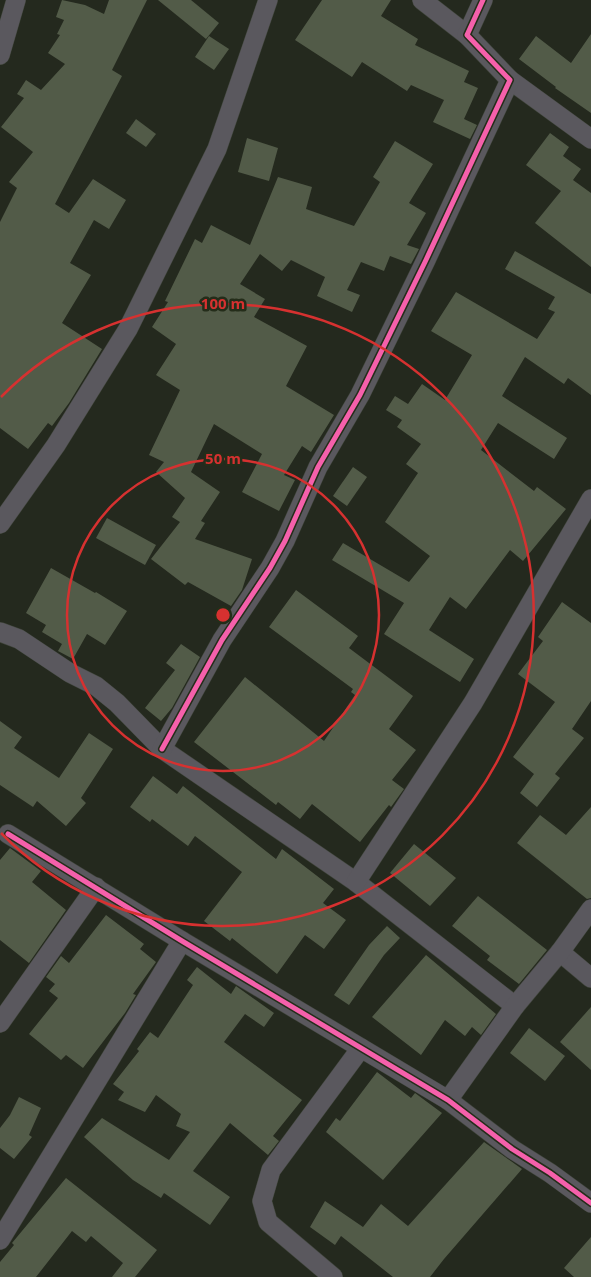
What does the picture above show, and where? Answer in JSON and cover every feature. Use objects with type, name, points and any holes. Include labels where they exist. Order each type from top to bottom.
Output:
[{"type":"street","points":[[0,55],[16,0]]},
{"type":"street","points":[[0,524],[56,445],[128,329],[217,149],[268,0]]},
{"type":"street","points":[[422,0],[467,35],[510,80],[591,139]]},
{"type":"street","points":[[467,35],[483,0]]},
{"type":"street","points":[[162,749],[222,640],[270,568],[318,467],[360,395],[425,262],[510,80]]},
{"type":"street","points":[[356,882],[473,703],[591,499]]},
{"type":"street","points":[[0,632],[19,639],[70,673],[96,686],[117,703],[162,749],[356,882],[515,1006]]},
{"type":"street","points":[[3,834],[96,887],[182,941],[448,1100],[512,1149],[550,1173],[591,1203]]},
{"type":"street","points":[[0,1023],[96,887]]},
{"type":"street","points":[[448,1100],[515,1006],[560,952],[591,909]]},
{"type":"street","points":[[0,1240],[182,941]]},
{"type":"street","points":[[560,952],[591,978]]},
{"type":"street","points":[[334,1277],[268,1222],[262,1201],[271,1170],[361,1048]]},
{"type":"building","points":[[62,0],[85,5],[104,14],[109,0],[147,0],[112,70],[122,76],[55,204],[69,213],[93,179],[126,200],[109,229],[94,220],[70,263],[91,275],[62,323],[102,349],[69,403],[52,426],[48,423],[28,449],[0,428],[0,222],[17,188],[9,182],[33,152],[1,127],[24,98],[17,94],[26,80],[41,90],[65,64],[48,53],[60,35],[57,34],[64,20],[56,17]]},
{"type":"building","points":[[158,0],[191,0],[219,23],[206,39]]},
{"type":"building","points":[[322,0],[391,0],[381,16],[418,39],[415,45],[469,71],[464,82],[478,88],[464,119],[477,125],[470,139],[433,122],[444,100],[411,85],[407,91],[362,62],[352,77],[295,40]]},
{"type":"building","points":[[591,34],[591,113],[555,88],[519,59],[536,36],[571,63]]},
{"type":"building","points":[[209,36],[229,49],[214,70],[195,57]]},
{"type":"building","points":[[136,119],[156,134],[146,147],[126,133]]},
{"type":"building","points":[[550,133],[569,147],[563,156],[581,169],[573,180],[591,193],[591,267],[535,223],[561,191],[526,165]]},
{"type":"building","points":[[247,138],[278,148],[269,181],[238,172]]},
{"type":"building","points":[[395,141],[433,164],[409,203],[426,213],[407,245],[419,249],[411,264],[390,256],[384,271],[361,262],[347,290],[360,295],[352,312],[317,296],[325,277],[291,260],[282,271],[260,254],[240,284],[265,299],[254,317],[307,346],[286,386],[334,415],[311,452],[302,446],[284,475],[295,480],[279,511],[242,492],[262,454],[214,424],[191,472],[220,492],[201,521],[205,523],[195,539],[252,559],[242,590],[231,606],[188,582],[185,585],[151,559],[180,522],[172,517],[185,498],[156,472],[164,462],[149,455],[180,390],[156,375],[176,344],[152,327],[168,302],[165,301],[195,239],[202,243],[211,225],[250,245],[278,177],[312,187],[306,209],[354,226],[380,182],[373,177]]},
{"type":"building","points":[[515,251],[591,294],[591,395],[568,378],[564,384],[525,357],[502,396],[567,438],[554,459],[498,423],[481,450],[534,491],[537,487],[566,509],[523,561],[510,550],[466,609],[450,597],[429,630],[474,659],[460,682],[384,634],[404,603],[332,560],[343,543],[409,582],[430,556],[385,522],[418,473],[406,464],[421,444],[397,427],[402,420],[386,410],[395,396],[408,404],[422,384],[445,400],[472,355],[431,331],[456,292],[537,339],[555,312],[548,309],[555,297],[505,269]]},
{"type":"building","points":[[353,467],[367,477],[347,506],[333,496]]},
{"type":"building","points":[[107,518],[156,545],[145,565],[96,538]]},
{"type":"building","points":[[51,568],[127,611],[105,645],[87,634],[73,659],[58,651],[62,644],[42,632],[46,625],[26,613]]},
{"type":"building","points":[[296,590],[358,636],[349,648],[413,696],[389,729],[416,750],[392,780],[404,789],[360,842],[312,804],[300,819],[278,802],[276,805],[194,742],[245,677],[324,741],[355,695],[351,692],[353,689],[269,627]]},
{"type":"building","points":[[562,602],[591,623],[591,701],[572,729],[584,738],[555,774],[560,778],[537,807],[520,793],[534,774],[513,757],[555,702],[518,674],[543,641],[538,637]]},
{"type":"building","points":[[181,644],[200,657],[172,708],[161,721],[145,708],[175,670],[166,663]]},
{"type":"building","points":[[0,721],[22,737],[14,748],[59,778],[89,733],[113,749],[81,798],[86,803],[66,826],[37,801],[33,807],[0,785]]},
{"type":"building","points":[[153,776],[177,794],[183,786],[276,859],[282,849],[334,889],[323,903],[346,920],[324,949],[305,935],[277,974],[232,938],[230,941],[204,921],[242,872],[195,836],[188,846],[152,819],[150,822],[130,807]]},
{"type":"building","points":[[591,807],[591,898],[587,899],[517,843],[540,815],[566,835]]},
{"type":"building","points":[[414,844],[456,878],[430,906],[390,873]]},
{"type":"building","points":[[10,848],[41,871],[32,882],[66,910],[29,963],[0,940],[0,860]]},
{"type":"building","points":[[478,896],[547,950],[519,984],[487,960],[490,956],[452,926]]},
{"type":"building","points":[[106,915],[144,944],[140,949],[156,962],[133,994],[136,995],[125,1013],[83,1068],[66,1055],[61,1060],[29,1034],[58,998],[49,991],[55,984],[46,977],[61,956],[69,963]]},
{"type":"building","points":[[387,926],[400,938],[384,955],[349,1005],[334,995],[369,945]]},
{"type":"building","points":[[426,955],[496,1014],[481,1035],[472,1027],[465,1036],[445,1020],[421,1055],[372,1017]]},
{"type":"building","points":[[197,967],[231,994],[236,986],[274,1013],[264,1027],[245,1014],[224,1042],[302,1100],[273,1136],[279,1141],[268,1155],[230,1123],[193,1171],[230,1197],[210,1225],[164,1193],[161,1198],[133,1180],[84,1137],[102,1118],[169,1160],[190,1132],[176,1126],[181,1114],[156,1095],[145,1112],[118,1100],[124,1092],[113,1084],[139,1051],[137,1049],[150,1032],[158,1038],[193,985],[187,980]]},
{"type":"building","points":[[591,1007],[591,1070],[560,1042]]},
{"type":"building","points":[[529,1028],[565,1056],[545,1081],[510,1053]]},
{"type":"building","points":[[377,1072],[411,1098],[415,1093],[442,1113],[383,1180],[326,1132],[336,1118],[340,1121]]},
{"type":"building","points":[[19,1097],[41,1108],[29,1135],[32,1137],[14,1159],[0,1148],[0,1128],[10,1115]]},
{"type":"building","points":[[484,1142],[522,1169],[430,1277],[393,1277],[341,1236],[335,1245],[310,1227],[325,1201],[363,1227],[381,1204],[408,1226]]},
{"type":"building","points":[[66,1178],[157,1250],[135,1277],[112,1277],[123,1263],[91,1236],[86,1242],[72,1231],[36,1277],[0,1277],[0,1262],[14,1245],[12,1243]]},
{"type":"building","points":[[591,1237],[591,1277],[574,1277],[564,1268]]},
{"type":"cycle path","points":[[162,749],[222,640],[270,568],[285,541],[318,467],[360,395],[425,262],[510,80],[467,35],[483,0]]},
{"type":"cycle path","points":[[8,834],[182,941],[448,1100],[512,1149],[550,1173],[591,1203]]}]
